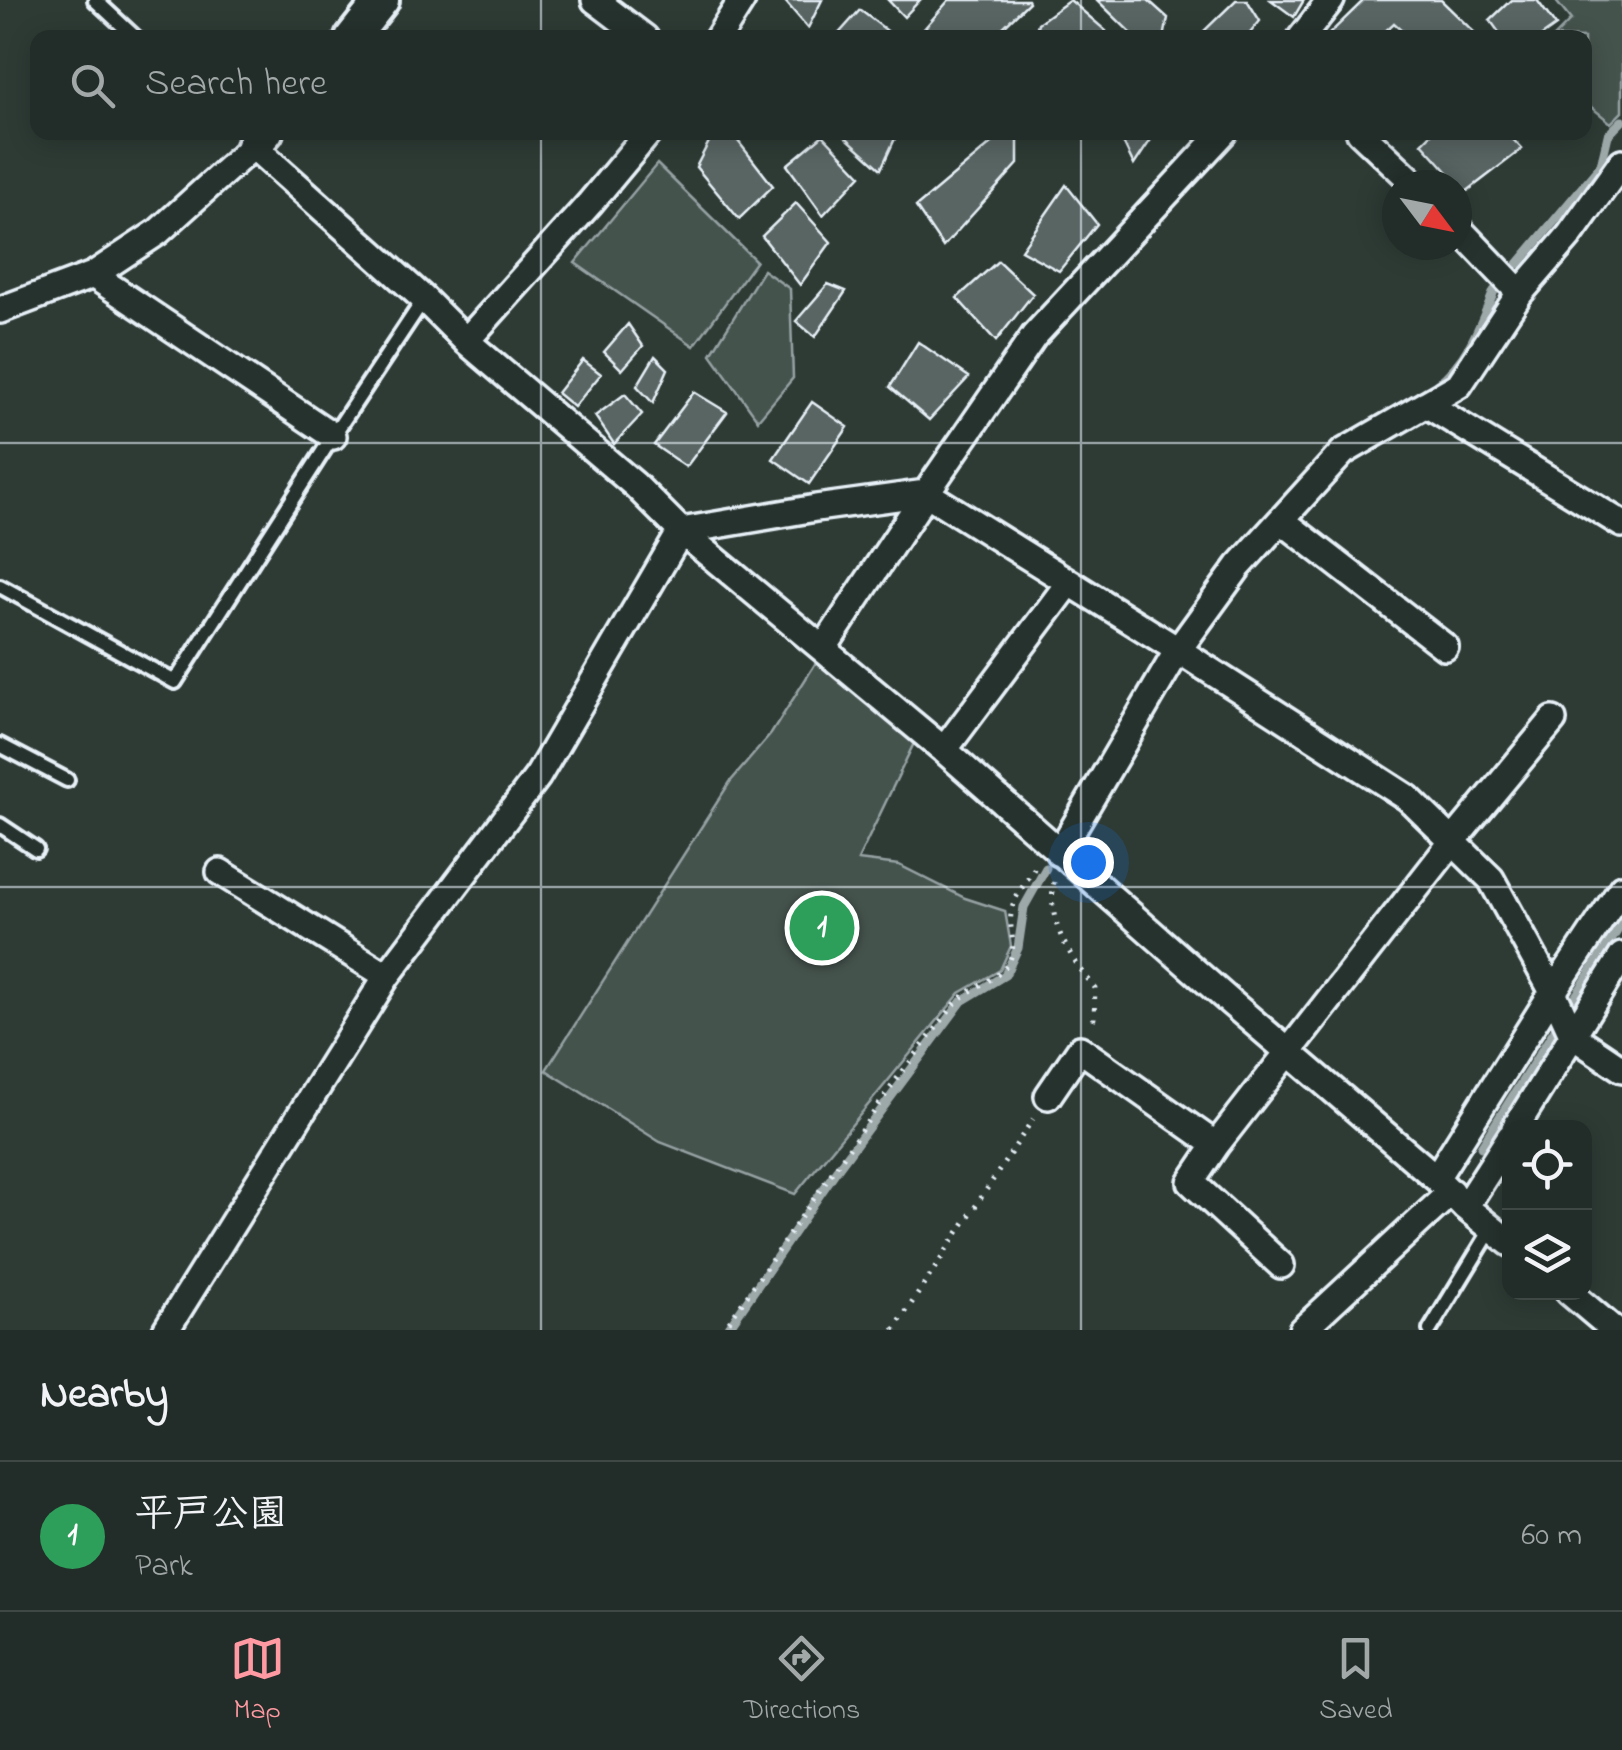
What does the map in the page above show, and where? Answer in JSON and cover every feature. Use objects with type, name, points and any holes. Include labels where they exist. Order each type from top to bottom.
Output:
[{"type":"street","points":[[358,30],[382,0]]},
{"type":"street","points":[[595,0],[634,30]]},
{"type":"street","points":[[723,30],[742,0]]},
{"type":"street","points":[[1307,30],[1331,0]]},
{"type":"street","points":[[0,310],[93,275],[158,232],[249,140]]},
{"type":"street","points":[[255,140],[466,341],[635,485],[681,532],[944,750],[1501,1235]]},
{"type":"street","points":[[466,341],[643,140]]},
{"type":"street","points":[[823,649],[1034,336],[1217,140]]},
{"type":"street","points":[[1368,140],[1400,170]]},
{"type":"street","points":[[1054,848],[1178,650],[1240,566],[1342,452],[1459,385],[1520,293],[1569,236],[1622,162]]},
{"type":"street","points":[[1472,243],[1520,293]]},
{"type":"street","points":[[93,275],[333,436]]},
{"type":"street","points":[[1426,404],[1622,524]]},
{"type":"street","points":[[166,1330],[387,976],[538,776],[681,532],[926,493],[1408,798],[1491,880],[1572,1036],[1622,1068]]},
{"type":"street","points":[[1281,520],[1445,647]]},
{"type":"street","points":[[944,750],[1069,583]]},
{"type":"street","points":[[1281,1265],[1191,1182],[1453,841],[1553,720]]},
{"type":"street","points":[[220,872],[387,976]]},
{"type":"street","points":[[1451,1192],[1552,992],[1622,888]]},
{"type":"street","points":[[1520,1120],[1622,956]]},
{"type":"street","points":[[1048,1096],[1080,1049],[1216,1146]]},
{"type":"street","points":[[1308,1327],[1502,1144]]},
{"type":"street","points":[[1579,1300],[1614,1330]]},
{"type":"lane","points":[[95,0],[127,30]]},
{"type":"lane","points":[[0,586],[175,682],[424,300]]},
{"type":"lane","points":[[0,745],[67,780]]},
{"type":"lane","points":[[0,826],[36,849]]},
{"type":"lane","points":[[1430,1330],[1501,1235]]},
{"type":"path","points":[[1054,848],[1052,896],[1056,923],[1072,960],[1095,988],[1094,1018],[1080,1049]]},
{"type":"path","points":[[722,1330],[896,1080],[954,1005],[964,994],[1001,973],[1010,961],[1014,948],[1012,908],[1054,848]]},
{"type":"path","points":[[894,1330],[1048,1096]]},
{"type":"shaded area","points":[[1555,0],[1622,0],[1622,112],[1611,123],[1592,108],[1592,30],[1561,30],[1571,20]]},
{"type":"shaded area","points":[[657,164],[756,261],[694,346],[575,263]]},
{"type":"shaded area","points":[[763,270],[790,289],[793,378],[758,420],[711,354]]},
{"type":"shaded area","points":[[817,661],[914,743],[858,860],[899,865],[965,898],[1005,911],[1011,946],[1000,970],[960,993],[795,1194],[660,1142],[546,1070],[730,782],[771,734]]},
{"type":"building","points":[[784,0],[822,0],[808,28]]},
{"type":"building","points":[[888,0],[920,0],[904,17]]},
{"type":"building","points":[[949,0],[1029,2],[1000,30],[923,30]]},
{"type":"building","points":[[1070,0],[1105,30],[1036,30],[1038,23]]},
{"type":"building","points":[[1097,0],[1148,0],[1168,18],[1166,30],[1128,30]]},
{"type":"building","points":[[1236,0],[1247,0],[1260,21],[1253,30],[1205,30]]},
{"type":"building","points":[[1271,0],[1304,0],[1294,17]]},
{"type":"building","points":[[1364,0],[1441,0],[1472,30],[1402,30],[1394,23],[1387,30],[1333,30]]},
{"type":"building","points":[[1511,0],[1537,0],[1556,26],[1550,30],[1497,30],[1490,20]]},
{"type":"building","points":[[860,10],[886,30],[842,30]]},
{"type":"building","points":[[710,140],[737,140],[773,186],[739,219],[696,167]]},
{"type":"building","points":[[817,140],[828,140],[861,175],[823,215],[787,165]]},
{"type":"building","points":[[849,140],[894,140],[881,169]]},
{"type":"building","points":[[996,140],[1018,140],[1018,164],[943,247],[916,207]]},
{"type":"building","points":[[1122,140],[1151,140],[1134,165]]},
{"type":"building","points":[[1425,140],[1514,140],[1522,149],[1472,187],[1472,170],[1446,170],[1422,143]]},
{"type":"building","points":[[1066,185],[1097,224],[1059,271],[1021,250]]},
{"type":"building","points":[[796,203],[831,242],[800,285],[762,236]]},
{"type":"building","points":[[998,261],[1033,294],[996,341],[957,298]]},
{"type":"building","points":[[828,284],[846,291],[815,337],[796,321]]},
{"type":"building","points":[[628,324],[643,346],[622,370],[604,352]]},
{"type":"building","points":[[918,342],[969,377],[929,420],[890,387]]},
{"type":"building","points":[[655,356],[668,369],[653,403],[637,386]]},
{"type":"building","points":[[583,360],[601,374],[574,407],[557,393]]},
{"type":"building","points":[[694,392],[727,412],[686,467],[654,445]]},
{"type":"building","points":[[625,394],[642,414],[614,444],[595,416]]},
{"type":"building","points":[[812,402],[848,427],[809,484],[773,459]]},
{"type":"waterway","points":[[1518,264],[1601,165],[1608,135],[1622,121]]},
{"type":"waterway","points":[[1436,385],[1464,354],[1494,291]]},
{"type":"waterway","points":[[727,1330],[836,1171],[962,1001],[1005,975],[1018,948],[1024,907],[1046,868]]},
{"type":"waterway","points":[[1481,1147],[1622,923]]},
{"type":"place","name":"平戸公園","points":[[822,928]]}]
